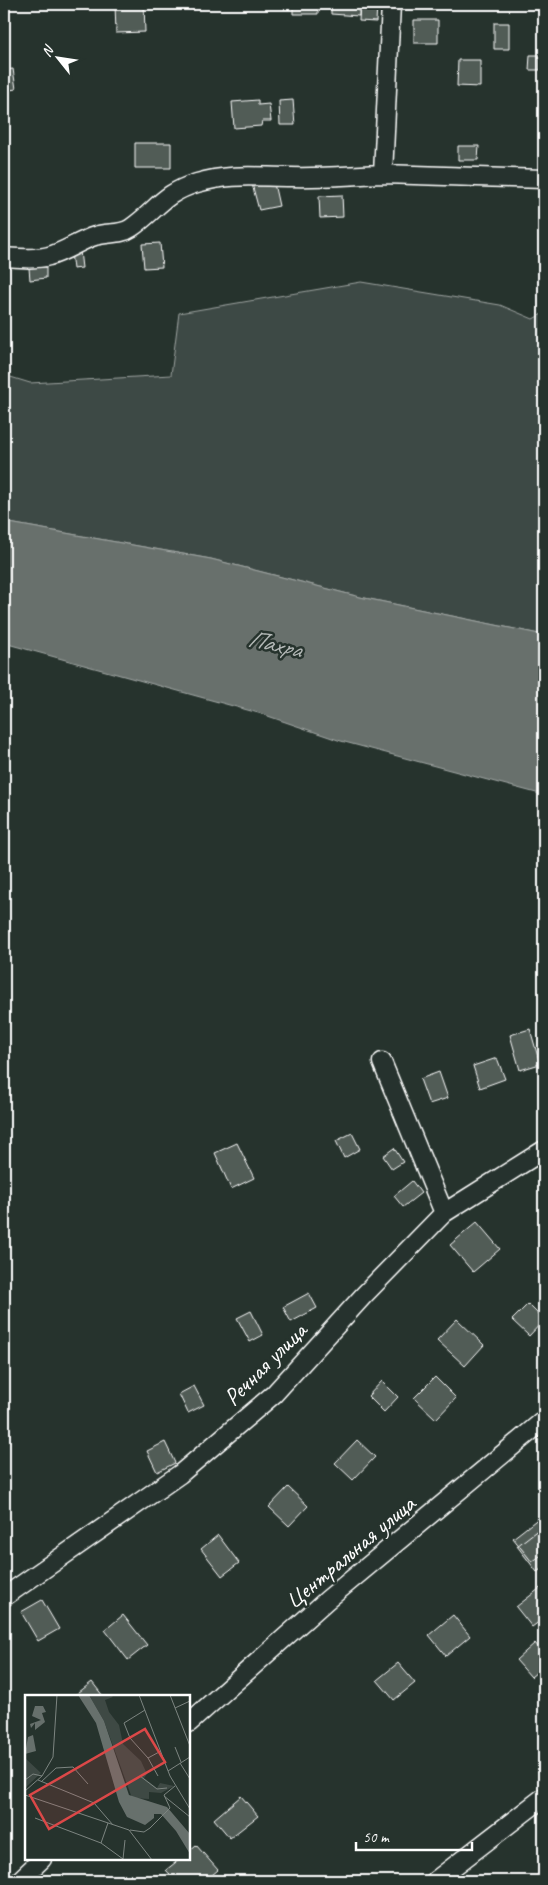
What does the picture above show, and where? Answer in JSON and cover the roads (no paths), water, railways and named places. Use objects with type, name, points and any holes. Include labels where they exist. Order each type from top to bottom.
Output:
[{"type":"street","points":[[382,174],[391,4]]},
{"type":"street","points":[[4,257],[38,258],[50,256],[96,235],[123,232],[139,222],[167,196],[179,189],[230,176],[292,177],[382,174],[544,179]]},
{"type":"street","points":[[382,1062],[444,1213]]},
{"type":"street","name":"Речная улица","points":[[4,1596],[180,1474],[274,1394],[364,1295],[444,1213],[544,1150]]},
{"type":"street","name":"Центральная улица","points":[[190,1723],[327,1600],[544,1420]]},
{"type":"street","points":[[435,1881],[544,1797]]},
{"type":"street","points":[[19,1881],[41,1860]]},
{"type":"water","name":"Пахра","points":[[4,522],[211,559],[360,597],[544,635],[544,795],[341,741],[262,714],[4,643]]}]
